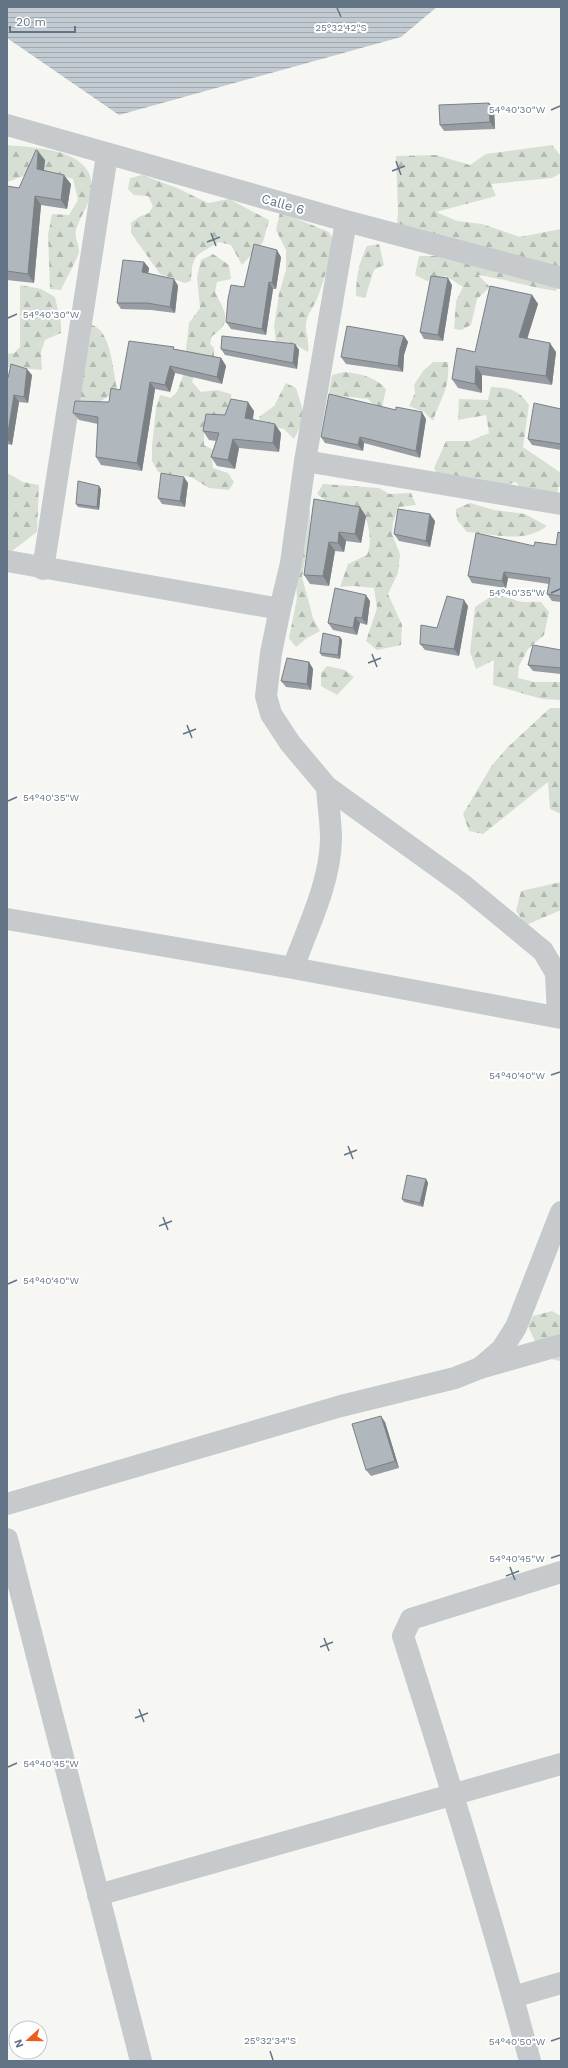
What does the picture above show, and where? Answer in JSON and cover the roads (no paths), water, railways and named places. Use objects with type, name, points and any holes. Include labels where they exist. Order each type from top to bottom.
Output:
[{"type":"street","name":"Calle 6","points":[[7,125],[107,155],[346,221],[561,278]]},
{"type":"street","points":[[43,569],[107,155]]},
{"type":"street","points":[[7,919],[293,968],[560,1017],[556,973],[543,951],[463,885],[327,787],[290,743],[271,714],[266,696],[271,653],[291,563],[305,461],[346,221]]},
{"type":"street","points":[[305,461],[561,504]]},
{"type":"street","points":[[7,561],[43,569],[280,609]]},
{"type":"street","points":[[293,968],[318,906],[326,872],[331,839],[327,787]]},
{"type":"street","points":[[480,1368],[502,1349],[516,1327],[561,1212]]},
{"type":"street","points":[[7,1504],[342,1406],[455,1378],[480,1368],[561,1345]]},
{"type":"street","points":[[7,1540],[141,2061]]},
{"type":"street","points":[[530,2061],[454,1793],[403,1636],[411,1619],[561,1572]]},
{"type":"street","points":[[98,1895],[454,1793],[561,1764]]},
{"type":"street","points":[[513,1997],[561,1983]]}]
